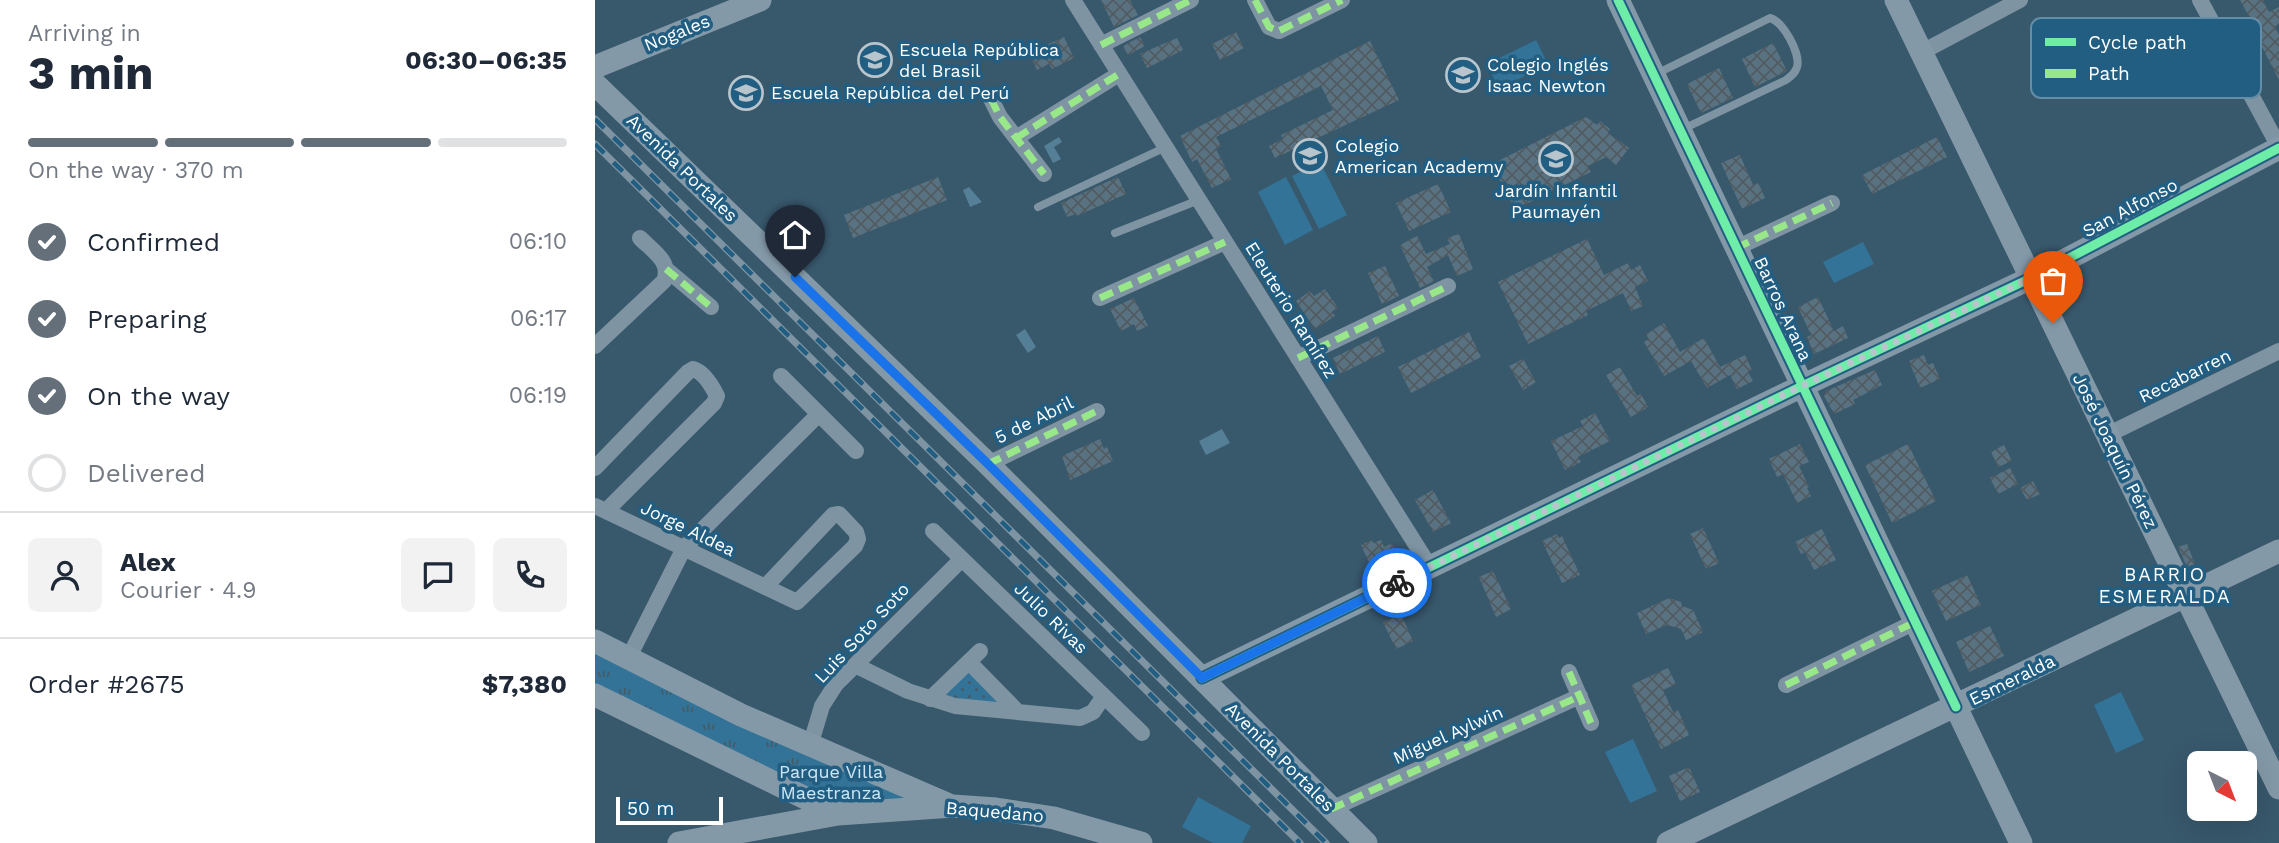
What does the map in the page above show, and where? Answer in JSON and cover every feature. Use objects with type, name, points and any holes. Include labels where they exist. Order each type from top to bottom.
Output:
[{"type":"street","name":"Nogales","points":[[595,67],[760,0]]},
{"type":"street","name":"Eleuterio Ramírez","points":[[1073,0],[1430,567]]},
{"type":"street","points":[[1101,45],[1191,0]]},
{"type":"street","points":[[1255,0],[1269,27],[1279,31],[1342,0]]},
{"type":"street","name":"Barros Arana","points":[[1618,0],[2021,843]]},
{"type":"street","name":"José Joaquín Pérez","points":[[1896,0],[2279,788]]},
{"type":"street","points":[[1921,52],[2020,0]]},
{"type":"street","points":[[2200,0],[2210,18]]},
{"type":"street","points":[[1016,138],[1119,74]]},
{"type":"street","name":"Avenida Portales","points":[[595,84],[988,464],[1366,843]]},
{"type":"street","points":[[2252,98],[2279,148]]},
{"type":"street","points":[[991,99],[1000,117],[1044,174]]},
{"type":"street","name":"San Alfonso","points":[[1202,678],[1802,386],[2031,278],[2279,148]]},
{"type":"street","points":[[1736,248],[1832,203]]},
{"type":"street","points":[[641,239],[661,258],[666,269],[711,307]]},
{"type":"street","points":[[1100,298],[1225,242]]},
{"type":"street","points":[[595,346],[664,281],[666,269]]},
{"type":"street","points":[[1298,358],[1448,286]]},
{"type":"street","name":"Recabarren","points":[[2107,435],[2279,351]]},
{"type":"street","points":[[595,468],[688,372],[693,369],[698,371],[713,388],[717,396],[714,402],[601,508]]},
{"type":"street","points":[[781,376],[856,451]]},
{"type":"street","name":"5 de Abril","points":[[988,464],[1097,411]]},
{"type":"street","points":[[628,659],[684,548],[819,414]]},
{"type":"street","name":"Jorge Aldea","points":[[601,508],[765,587],[797,602],[855,546],[858,539],[856,532],[839,514],[833,515],[765,587]]},
{"type":"street","name":"Julio Rivas","points":[[933,531],[1142,733]]},
{"type":"street","name":"Esmeralda","points":[[1668,843],[2279,551]]},
{"type":"street","name":"Luis Soto Soto","points":[[810,746],[822,706],[836,684],[962,559]]},
{"type":"street","points":[[1786,685],[1915,622]]},
{"type":"street","points":[[595,641],[687,690],[810,746],[953,806]]},
{"type":"street","points":[[930,699],[974,657],[1017,711]]},
{"type":"street","points":[[855,665],[908,691],[955,706],[1080,718],[1093,712],[1104,696]]},
{"type":"street","points":[[1569,672],[1591,723]]},
{"type":"street","points":[[595,695],[838,814]]},
{"type":"street","name":"Miguel Aylwin","points":[[1332,809],[1580,696]]},
{"type":"street","points":[[883,810],[889,794],[884,777]]},
{"type":"street","points":[[784,787],[789,800],[787,822]]},
{"type":"street","name":"Baquedano","points":[[679,843],[838,814],[953,806],[1054,818],[1142,843]]},
{"type":"lane","points":[[1654,76],[1770,18],[1777,19],[1783,25],[1798,59],[1794,73],[1786,80],[1680,130]]},
{"type":"lane","points":[[1038,207],[1165,147]]},
{"type":"lane","points":[[1115,233],[1199,200]]},
{"type":"green space","points":[[1536,40],[1548,64],[1499,89],[1487,64]]},
{"type":"green space","points":[[1320,162],[1347,215],[1319,229],[1292,176]]},
{"type":"green space","points":[[1286,177],[1313,230],[1285,245],[1258,192]]},
{"type":"green space","points":[[1863,242],[1874,264],[1834,283],[1823,262]]},
{"type":"green space","name":"Parque Villa Maestranza","points":[[595,644],[917,798],[837,809],[595,688]]},
{"type":"green space","points":[[968,667],[1009,706],[937,698]]},
{"type":"green space","points":[[2121,692],[2144,740],[2116,753],[2094,705]]},
{"type":"green space","points":[[1633,739],[1657,791],[1630,803],[1605,752]]},
{"type":"green space","points":[[1198,797],[1251,826],[1242,843],[1213,843],[1182,827]]},
{"type":"shaded area","points":[[1059,137],[1062,142],[1054,147],[1061,159],[1053,163],[1044,146]]},
{"type":"shaded area","points":[[969,187],[982,202],[970,207],[963,190]]},
{"type":"shaded area","points":[[1025,329],[1036,347],[1028,353],[1016,335]]},
{"type":"shaded area","points":[[1222,429],[1230,443],[1206,455],[1199,441]]},
{"type":"building","points":[[1101,0],[1130,0],[1138,15],[1114,27]]},
{"type":"building","points":[[2240,0],[2263,0],[2269,12],[2279,7],[2279,24],[2275,27],[2279,35],[2279,80],[2261,45],[2261,18],[2250,18]]},
{"type":"building","points":[[1236,32],[1244,48],[1220,60],[1212,44]]},
{"type":"building","points":[[1064,37],[1074,58],[1052,69],[1049,64],[1037,70],[1029,53]]},
{"type":"building","points":[[1140,37],[1145,46],[1128,55],[1123,46]]},
{"type":"building","points":[[1177,38],[1183,50],[1147,68],[1140,54]]},
{"type":"building","points":[[1370,41],[1399,100],[1275,158],[1269,146],[1283,139],[1281,135],[1333,110],[1321,86],[1216,137],[1221,146],[1216,149],[1231,179],[1212,188],[1197,159],[1192,162],[1180,136]]},
{"type":"building","points":[[1773,43],[1787,71],[1755,87],[1742,59]]},
{"type":"building","points":[[1719,68],[1733,98],[1701,113],[1687,84]]},
{"type":"building","points":[[1586,117],[1597,125],[1600,121],[1610,129],[1608,133],[1629,148],[1616,165],[1606,157],[1588,166],[1591,172],[1514,210],[1492,164]]},
{"type":"building","points":[[1937,137],[1947,157],[1872,194],[1862,175]]},
{"type":"building","points":[[1740,155],[1753,185],[1758,182],[1765,198],[1742,209],[1721,163]]},
{"type":"building","points":[[938,177],[947,200],[853,238],[844,215]]},
{"type":"building","points":[[1118,177],[1126,194],[1077,216],[1067,217],[1061,203]]},
{"type":"building","points":[[1438,184],[1451,212],[1409,231],[1396,203]]},
{"type":"building","points":[[1459,234],[1473,269],[1457,276],[1448,255],[1427,267],[1434,281],[1420,288],[1400,245],[1417,236],[1426,254],[1450,244],[1447,238]]},
{"type":"building","points":[[1587,239],[1604,275],[1628,263],[1631,270],[1640,265],[1648,281],[1635,287],[1643,306],[1631,311],[1623,293],[1586,311],[1588,315],[1528,344],[1498,282]]},
{"type":"building","points":[[1385,266],[1399,296],[1382,304],[1368,273]]},
{"type":"building","points":[[1325,289],[1338,308],[1332,312],[1335,316],[1315,329],[1296,301],[1310,291],[1314,296]]},
{"type":"building","points":[[1818,297],[1834,331],[1843,326],[1848,338],[1814,354],[1807,337],[1811,335],[1798,307]]},
{"type":"building","points":[[1134,298],[1148,326],[1137,331],[1134,324],[1121,331],[1110,309]]},
{"type":"building","points":[[1664,323],[1680,352],[1704,338],[1720,367],[1745,355],[1752,370],[1748,372],[1753,381],[1737,389],[1730,375],[1707,388],[1691,361],[1664,376],[1644,342],[1649,339],[1646,334]]},
{"type":"building","points":[[1469,332],[1481,357],[1411,393],[1398,367]]},
{"type":"building","points":[[1378,336],[1385,352],[1340,374],[1333,358]]},
{"type":"building","points":[[1924,355],[1928,365],[1933,363],[1940,379],[1920,388],[1909,361]]},
{"type":"building","points":[[1523,359],[1536,382],[1523,390],[1509,366]]},
{"type":"building","points":[[1620,367],[1637,396],[1641,394],[1648,407],[1631,417],[1606,375]]},
{"type":"building","points":[[1875,370],[1882,385],[1853,400],[1855,404],[1834,414],[1824,396],[1826,391]]},
{"type":"building","points":[[1595,413],[1610,441],[1578,457],[1581,462],[1565,470],[1551,441],[1583,426],[1580,421]]},
{"type":"building","points":[[1100,439],[1113,461],[1070,480],[1062,456]]},
{"type":"building","points":[[1800,444],[1809,462],[1799,466],[1811,496],[1797,503],[1783,474],[1777,477],[1769,459]]},
{"type":"building","points":[[1908,444],[1936,501],[1892,523],[1865,465]]},
{"type":"building","points":[[2004,445],[2012,461],[1998,467],[1991,452]]},
{"type":"building","points":[[2010,468],[2018,484],[1998,494],[1990,478]]},
{"type":"building","points":[[2033,481],[2040,494],[2027,500],[2020,488]]},
{"type":"building","points":[[1433,490],[1451,523],[1433,532],[1415,500]]},
{"type":"building","points":[[1703,528],[1719,563],[1706,569],[1690,534]]},
{"type":"building","points":[[1822,529],[1836,560],[1814,570],[1805,552],[1801,554],[1795,542]]},
{"type":"building","points":[[1557,534],[1559,538],[1562,536],[1580,575],[1562,583],[1542,541]]},
{"type":"building","points":[[1372,540],[1373,543],[1381,540],[1384,547],[1392,543],[1398,555],[1372,569],[1361,545]]},
{"type":"building","points":[[2187,544],[2195,564],[2187,567],[2178,547]]},
{"type":"building","points":[[1493,571],[1511,609],[1496,617],[1479,577]]},
{"type":"building","points":[[1967,575],[1981,605],[1946,621],[1932,591]]},
{"type":"building","points":[[1669,598],[1693,610],[1703,632],[1686,640],[1681,629],[1667,625],[1646,634],[1637,613]]},
{"type":"building","points":[[1401,614],[1413,641],[1396,649],[1383,622]]},
{"type":"building","points":[[1990,626],[2004,656],[1969,672],[1956,642]]},
{"type":"building","points":[[1668,668],[1676,684],[1663,690],[1673,712],[1678,710],[1689,735],[1661,749],[1631,685]]},
{"type":"building","points":[[1689,767],[1700,792],[1680,801],[1669,776]]},
{"type":"railway","points":[[595,119],[1326,843]]},
{"type":"railway","points":[[595,144],[1300,843]]},
{"type":"marked path","points":[[1101,45],[1191,0]]},
{"type":"marked path","points":[[1255,0],[1269,27],[1279,31],[1342,0]]},
{"type":"marked path","points":[[1016,138],[1119,74]]},
{"type":"marked path","points":[[991,99],[1000,117],[1044,174]]},
{"type":"marked path","points":[[1736,248],[1832,203]]},
{"type":"marked path","points":[[1100,298],[1225,242]]},
{"type":"marked path","points":[[666,269],[711,307]]},
{"type":"marked path","points":[[1298,358],[1448,286]]},
{"type":"marked path","points":[[988,464],[1097,411]]},
{"type":"marked path","points":[[1786,685],[1915,622]]},
{"type":"marked path","points":[[1569,672],[1591,723]]},
{"type":"marked path","points":[[1331,809],[1580,696]]},
{"type":"cycle path","points":[[1618,0],[1956,707]]},
{"type":"cycle path","points":[[1202,678],[1802,386],[2031,278],[2279,148]]},
{"type":"way so far","points":[[1397,583],[2031,278],[2053,323]]},
{"type":"place","name":"Escuela República del Brasil","points":[[875,60]]},
{"type":"place","name":"Colegio Inglés Isaac Newton","points":[[1463,75]]},
{"type":"place","name":"Escuela República del Perú","points":[[746,93]]},
{"type":"place","name":"Colegio American Academy","points":[[1310,156]]},
{"type":"place","name":"Jardín Infantil Paumayén","points":[[1556,159]]},
{"type":"district","name":"BARRIO ESMERALDA","points":[[2165,585]]},
{"type":"route","points":[[795,277],[988,464],[1202,678],[1397,583]]}]
